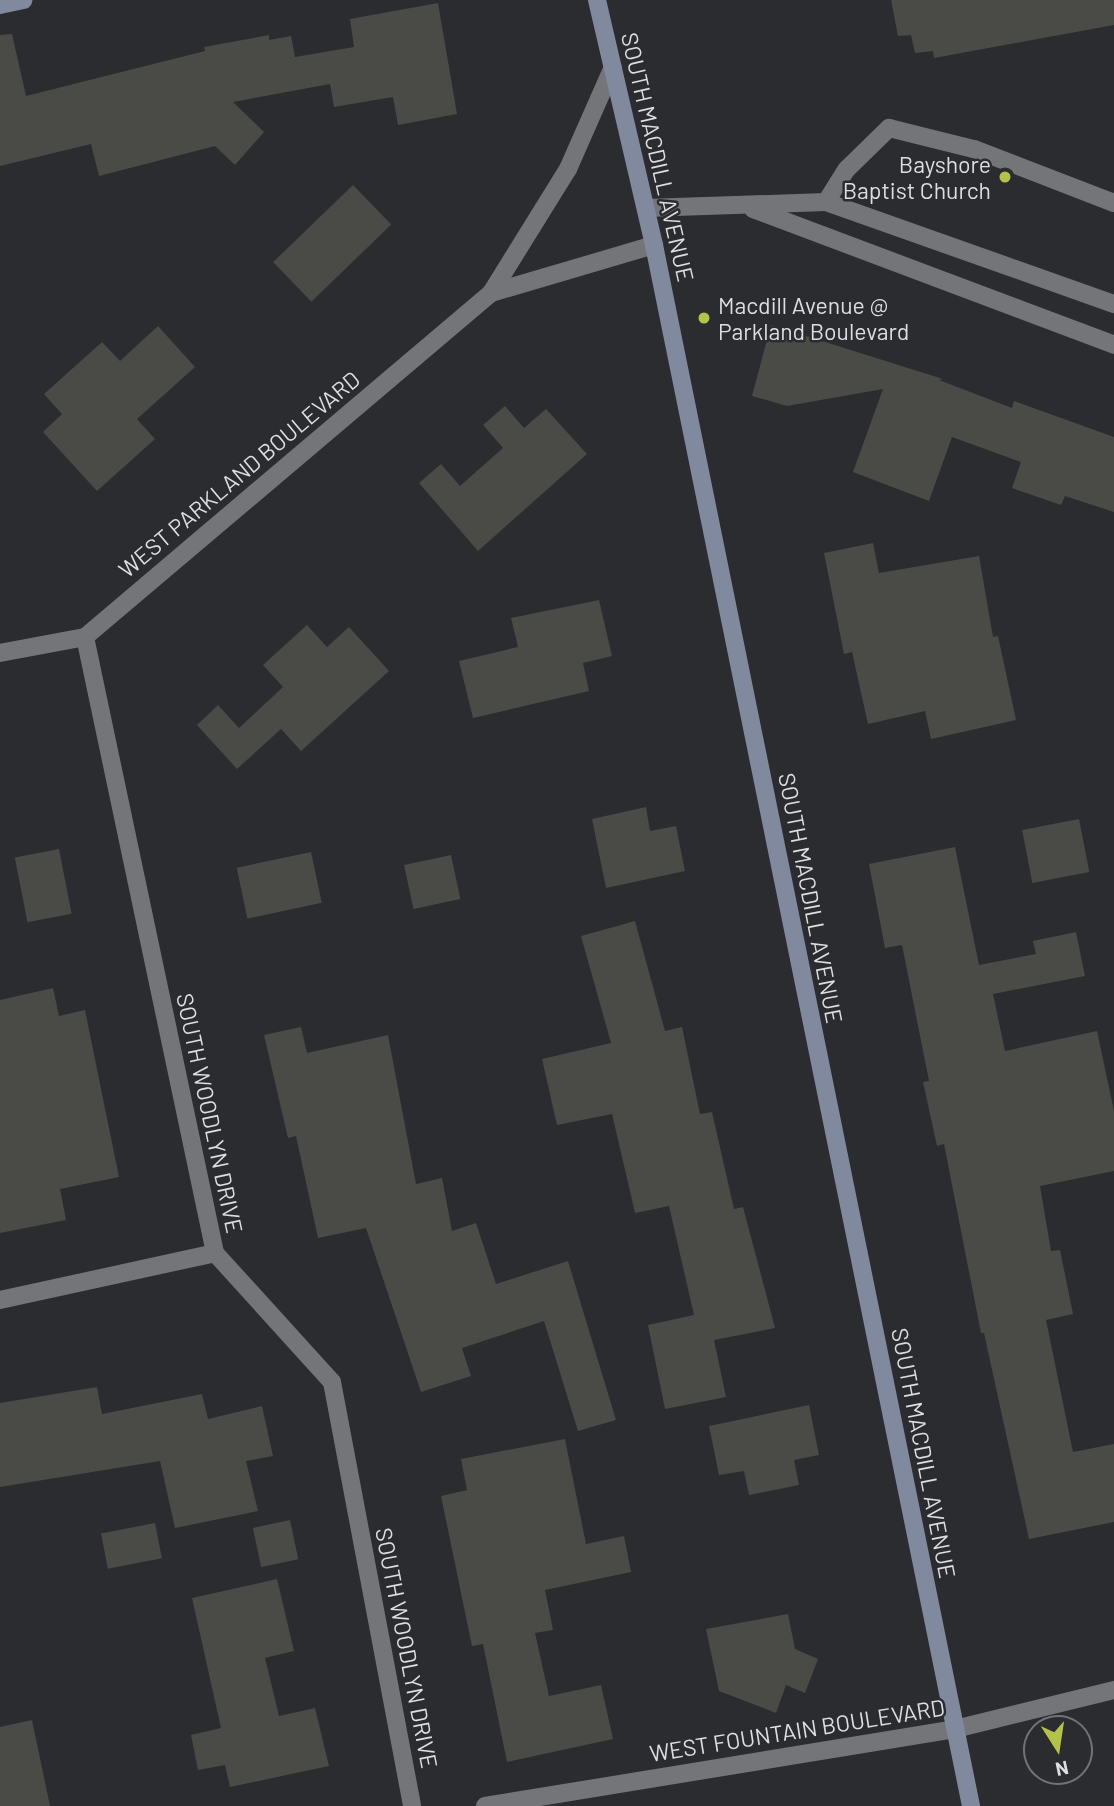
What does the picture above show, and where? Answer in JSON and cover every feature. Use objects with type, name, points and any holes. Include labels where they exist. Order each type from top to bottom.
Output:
[{"type":"street","points":[[0,5],[23,0]]},
{"type":"street","name":"SOUTH MACDILL AVENUE","points":[[597,0],[654,245],[971,1806]]},
{"type":"street","name":"WEST PARKLAND BOULEVARD","points":[[0,653],[85,637],[491,293],[568,169],[613,67]]},
{"type":"street","points":[[826,202],[847,169],[889,128],[974,149],[1114,203]]},
{"type":"street","points":[[646,208],[826,202],[1114,304]]},
{"type":"street","points":[[743,206],[1114,345]]},
{"type":"street","name":"WEST PARKLAND BOULEVARD","points":[[491,293],[654,245]]},
{"type":"street","name":"SOUTH WOODLYN DRIVE","points":[[85,637],[215,1253],[332,1382],[412,1806]]},
{"type":"street","points":[[0,1300],[215,1253]]},
{"type":"street","name":"WEST FOUNTAIN BOULEVARD","points":[[485,1806],[954,1729],[1114,1690]]},
{"type":"building","points":[[891,0],[1114,0],[1114,25],[934,58],[933,51],[915,53],[911,35],[898,36]]},
{"type":"building","points":[[438,3],[457,114],[398,125],[393,97],[334,107],[330,84],[233,102],[264,132],[235,165],[215,146],[99,176],[91,144],[0,166],[0,35],[12,34],[26,96],[205,51],[204,47],[269,35],[269,40],[291,36],[295,57],[354,47],[350,19]]},
{"type":"building","points":[[353,185],[391,225],[311,302],[273,262]]},
{"type":"building","points":[[771,325],[943,379],[939,380],[1012,408],[1014,401],[1114,437],[1114,512],[1065,496],[1061,505],[1012,488],[1021,462],[952,437],[929,501],[853,472],[883,389],[787,406],[752,396]]},
{"type":"building","points":[[158,326],[195,367],[137,419],[155,439],[97,491],[43,432],[62,414],[44,394],[102,342],[120,361]]},
{"type":"building","points":[[505,406],[524,428],[546,409],[587,454],[478,551],[419,483],[441,464],[460,486],[503,448],[483,425]]},
{"type":"building","points":[[873,543],[879,573],[979,556],[993,637],[998,636],[1016,720],[931,739],[925,711],[868,724],[852,652],[844,654],[824,553]]},
{"type":"building","points":[[599,600],[612,656],[583,663],[589,691],[473,718],[459,661],[518,647],[511,618]]},
{"type":"building","points":[[307,625],[327,647],[349,627],[389,671],[301,751],[281,729],[237,769],[197,725],[218,705],[239,728],[283,687],[263,665]]},
{"type":"building","points":[[646,807],[650,831],[676,826],[685,871],[606,888],[592,819]]},
{"type":"building","points":[[1079,819],[1089,872],[1032,883],[1022,830]]},
{"type":"building","points":[[955,847],[979,965],[1036,954],[1033,941],[1076,932],[1085,976],[993,994],[1005,1051],[1097,1031],[1114,1111],[1114,1171],[1040,1186],[1051,1251],[1060,1250],[1073,1314],[1046,1320],[1073,1452],[1114,1444],[1114,1522],[1029,1539],[984,1333],[981,1333],[944,1144],[937,1146],[923,1082],[929,1081],[902,945],[885,948],[869,864]]},
{"type":"building","points":[[59,849],[72,914],[27,922],[15,858]]},
{"type":"building","points":[[311,852],[322,903],[247,919],[237,868]]},
{"type":"building","points":[[451,855],[460,899],[413,909],[404,865]]},
{"type":"building","points":[[635,921],[665,1031],[682,1027],[700,1114],[712,1112],[734,1209],[743,1207],[775,1328],[714,1340],[726,1397],[665,1409],[648,1325],[694,1315],[669,1206],[635,1213],[612,1114],[557,1125],[542,1059],[611,1043],[581,936]]},
{"type":"building","points":[[53,988],[59,1016],[85,1010],[119,1177],[60,1189],[66,1220],[0,1233],[0,1000]]},
{"type":"building","points":[[301,1027],[307,1053],[388,1035],[416,1184],[442,1178],[452,1231],[476,1223],[496,1284],[568,1261],[616,1420],[578,1431],[544,1321],[462,1348],[471,1376],[421,1392],[366,1228],[318,1238],[296,1136],[288,1138],[264,1035]]},
{"type":"building","points":[[97,1387],[102,1414],[202,1394],[208,1419],[262,1406],[273,1456],[246,1461],[258,1511],[175,1528],[160,1461],[0,1487],[0,1403]]},
{"type":"building","points":[[809,1405],[819,1455],[794,1460],[799,1485],[749,1495],[744,1471],[719,1475],[709,1426]]},
{"type":"building","points":[[565,1439],[586,1544],[624,1536],[631,1572],[545,1590],[553,1630],[535,1633],[549,1696],[601,1685],[613,1739],[507,1762],[483,1644],[472,1646],[441,1496],[467,1490],[461,1459]]},
{"type":"building","points":[[290,1520],[298,1559],[261,1567],[253,1528]]},
{"type":"building","points":[[155,1523],[162,1558],[108,1569],[101,1533]]},
{"type":"building","points":[[277,1579],[294,1651],[265,1658],[279,1716],[315,1708],[329,1766],[230,1787],[225,1765],[198,1770],[191,1735],[221,1728],[192,1598]]},
{"type":"building","points":[[788,1614],[795,1649],[818,1659],[805,1693],[786,1685],[776,1713],[719,1691],[706,1629]]},
{"type":"building","points":[[32,1720],[50,1806],[0,1806],[0,1727]]},
{"type":"place","name":"Bayshore Baptist Church","points":[[1005,177]]},
{"type":"place","name":"Macdill Avenue @ Parkland Boulevard","points":[[704,318]]}]
